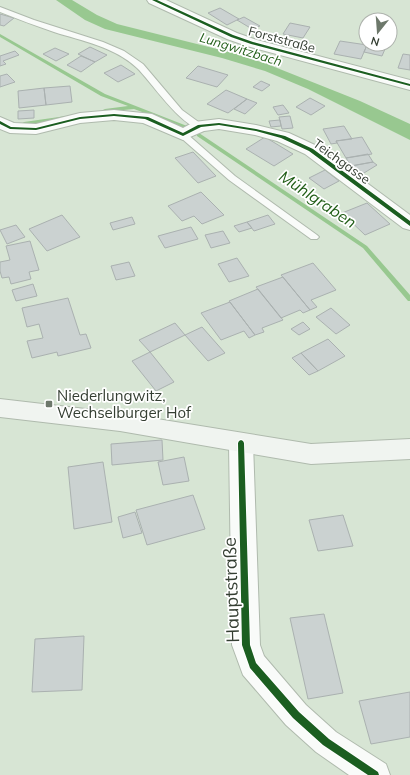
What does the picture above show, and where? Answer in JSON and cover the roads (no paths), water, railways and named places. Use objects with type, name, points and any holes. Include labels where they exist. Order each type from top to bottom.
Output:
[{"type":"main road","points":[[0,408],[120,422],[311,454],[410,449]]},
{"type":"street","name":"Forststraße","points":[[154,0],[232,36],[252,43],[410,85]]},
{"type":"street","points":[[0,122],[10,128],[36,129],[80,118],[114,115],[146,118],[191,131]]},
{"type":"street","name":"Teichgasse","points":[[191,131],[220,124],[256,130],[283,137],[311,150],[410,224]]},
{"type":"street","name":"Hauptstraße","points":[[241,443],[246,645],[253,665],[296,715],[326,742],[375,775]]},
{"type":"lane","points":[[0,9],[31,22],[100,44],[121,53],[140,66],[179,112],[191,131],[232,178],[314,237]]},
{"type":"waterway","name":"Mühlgraben","points":[[0,35],[103,95],[135,107]]},
{"type":"waterway","points":[[105,111],[135,107]]},
{"type":"waterway","name":"Mühlgraben","points":[[135,107],[184,126]]},
{"type":"waterway","points":[[24,124],[66,118]]},
{"type":"waterway","name":"Mühlgraben","points":[[199,135],[365,247],[410,299]]},
{"type":"place","name":"Niederlungwitz, Wechselburger Hof","points":[[49,404]]},
{"type":"water label","name":"Lungwitzbach","points":[[241,49]]}]
